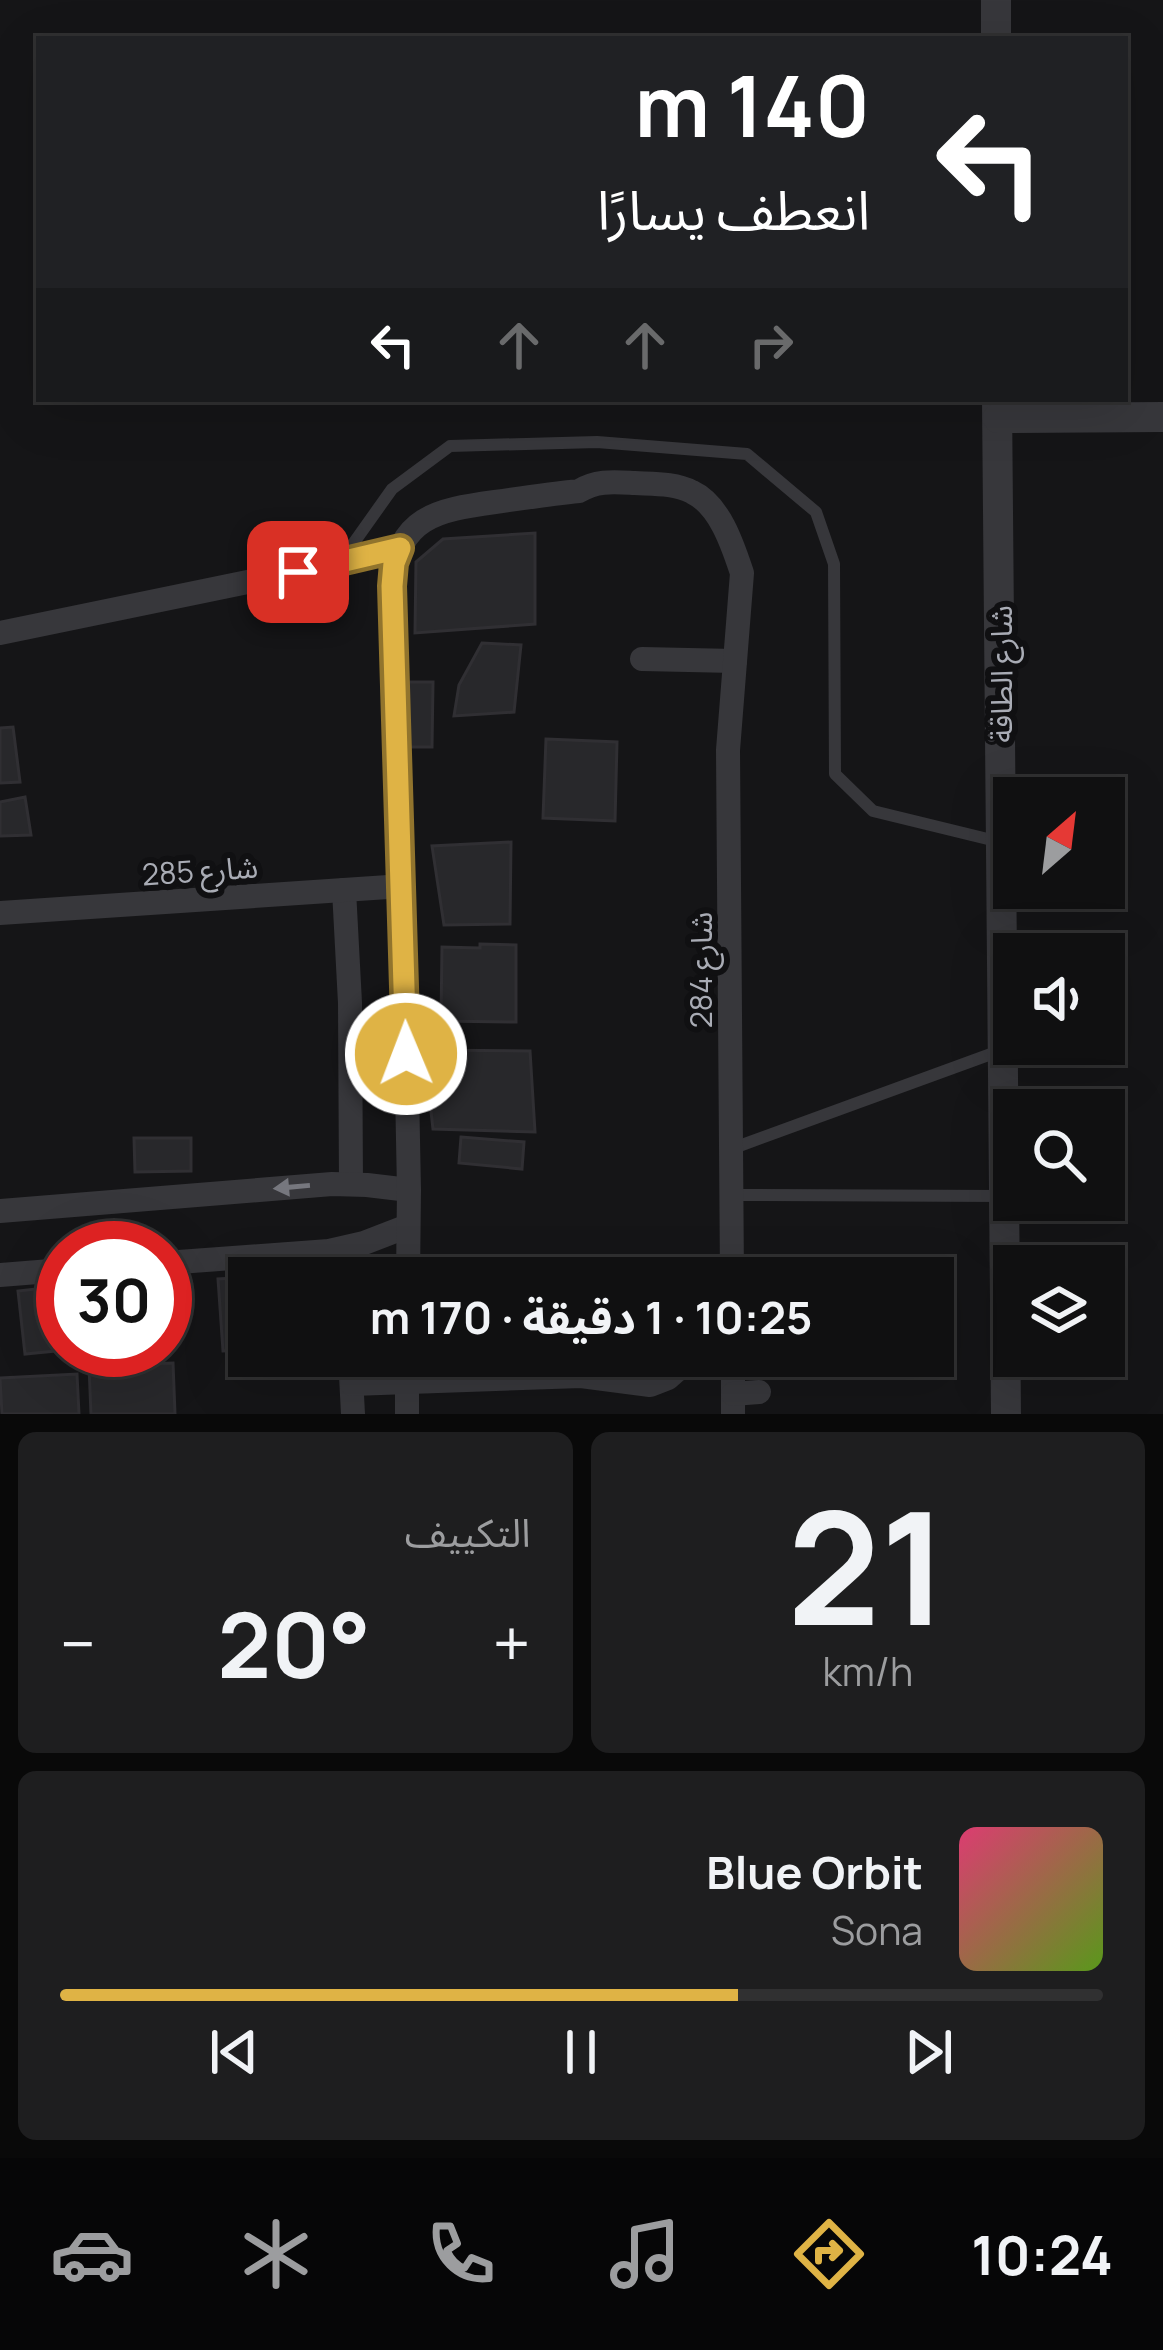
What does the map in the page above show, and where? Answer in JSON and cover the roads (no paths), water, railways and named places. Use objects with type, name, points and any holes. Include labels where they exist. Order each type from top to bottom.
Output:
[{"type":"street","points":[[996,0],[996,36]]},
{"type":"street","points":[[998,418],[1163,417]]},
{"type":"street","points":[[998,418],[1163,437]]},
{"type":"street","name":"شارع الطاقة","points":[[998,418],[1001,777]]},
{"type":"street","name":"شارع 284","points":[[400,548],[420,524],[446,509],[579,490],[592,483],[666,484],[693,492],[709,505],[734,546],[742,572],[728,750],[732,1257]]},
{"type":"street","points":[[0,634],[400,548]]},
{"type":"street","points":[[400,548],[392,586],[403,886],[408,1257]]},
{"type":"street","points":[[642,659],[735,662]]},
{"type":"street","name":"شارع 285","points":[[0,914],[403,886]]},
{"type":"street","points":[[344,890],[351,1184]]},
{"type":"street","points":[[0,1211],[351,1184],[409,1190]]},
{"type":"street","name":"شارع الطاقة","points":[[1004,1221],[1006,1414]]},
{"type":"street","points":[[192,1261],[329,1251],[408,1226]]},
{"type":"street","points":[[0,1275],[36,1272]]},
{"type":"street","points":[[352,1377],[353,1414]]},
{"type":"street","points":[[407,1377],[407,1414]]},
{"type":"street","points":[[352,1384],[552,1377]]},
{"type":"street","points":[[587,1377],[640,1386],[669,1377]]},
{"type":"street","points":[[733,1404],[759,1392]]},
{"type":"lane","points":[[340,563],[392,489],[450,446],[598,442],[747,454],[816,512],[834,564],[835,774],[873,811],[993,840]]},
{"type":"lane","points":[[731,1149],[993,1053]]},
{"type":"lane","points":[[731,1195],[993,1196]]}]
